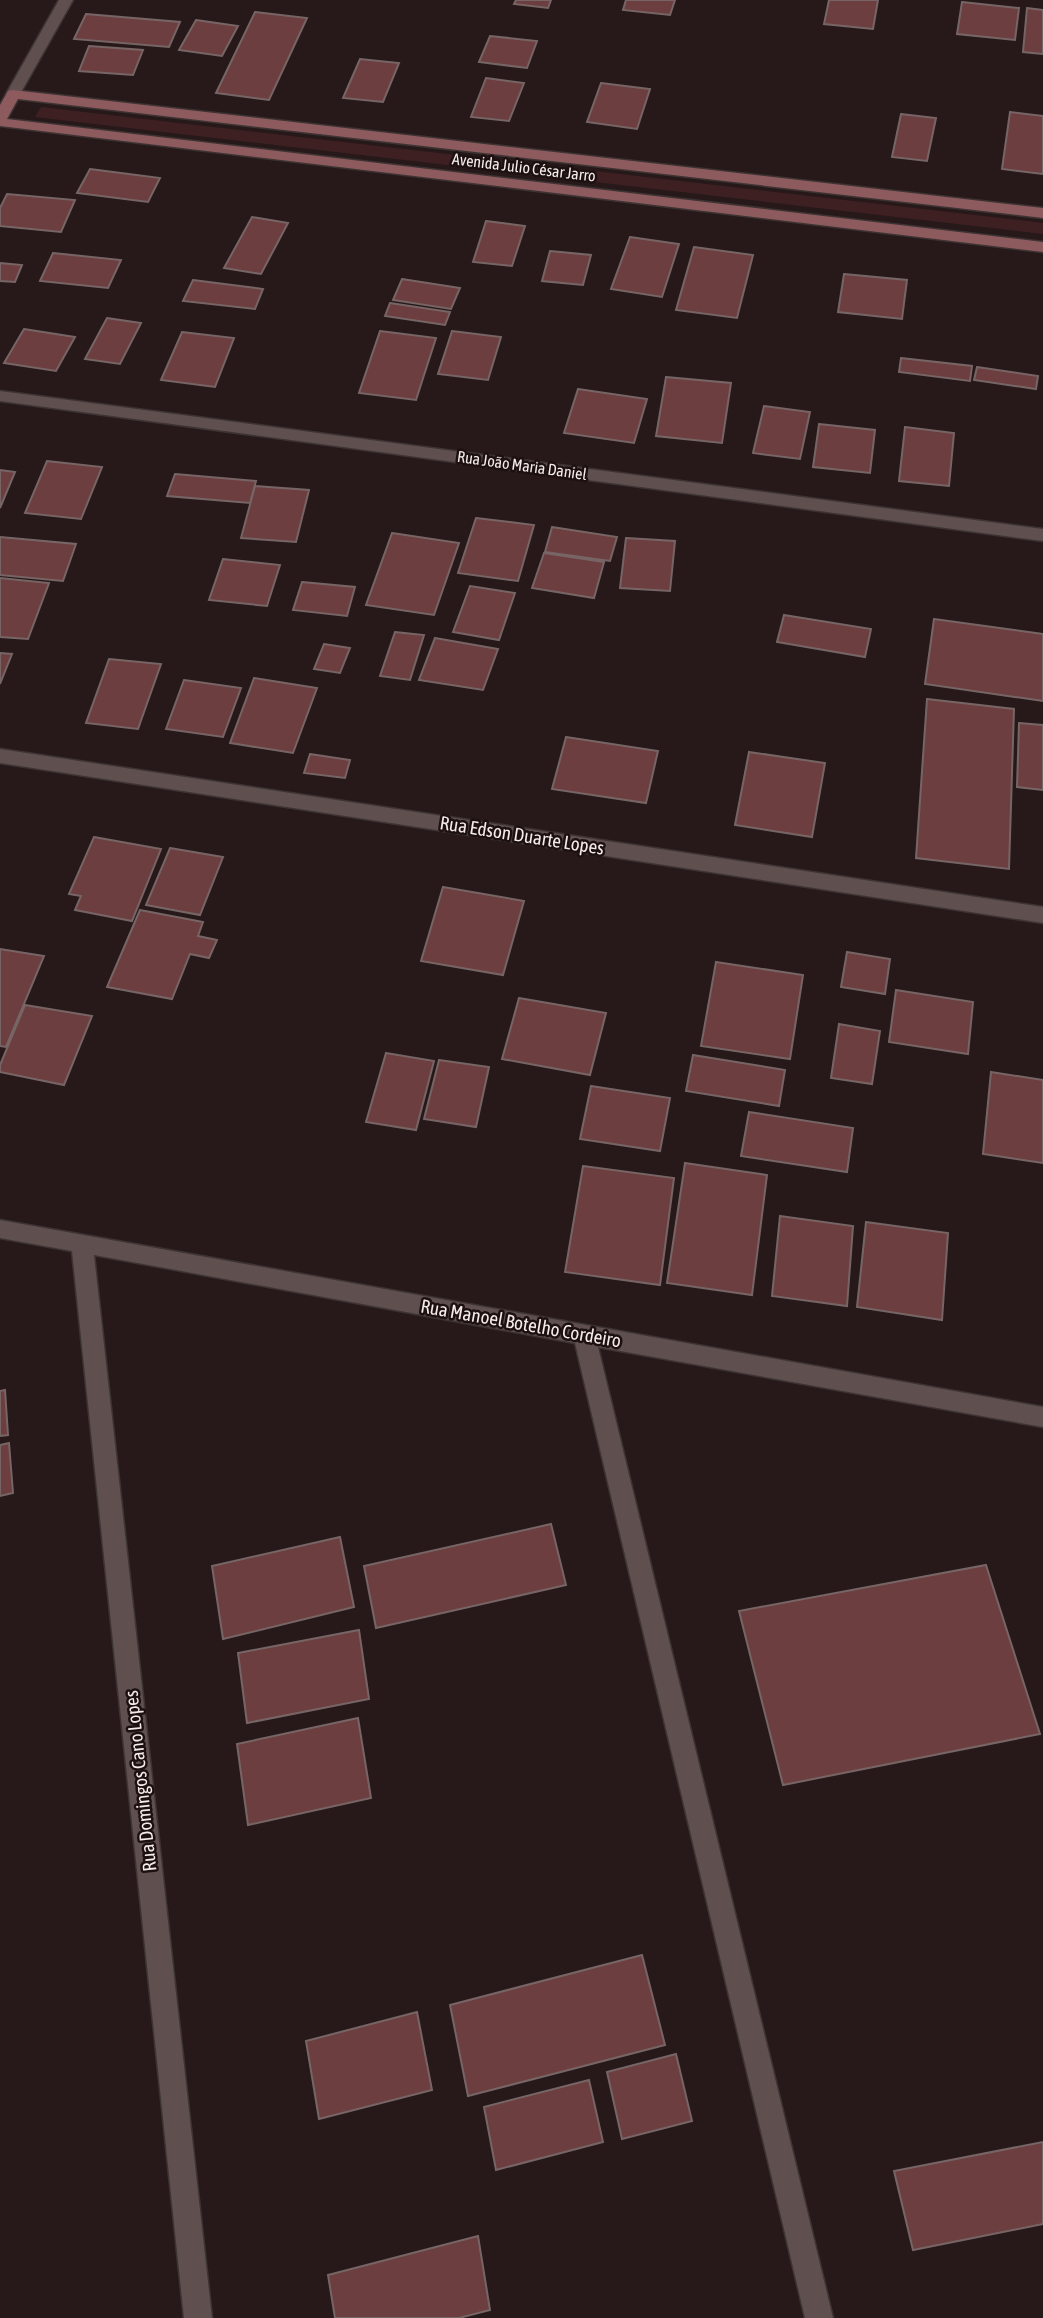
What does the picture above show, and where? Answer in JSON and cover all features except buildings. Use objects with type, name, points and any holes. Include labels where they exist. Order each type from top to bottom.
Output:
[{"type":"street","points":[[0,120],[66,0]]},
{"type":"street","name":"Avenida Julio César Jarro","points":[[13,94],[1043,213]]},
{"type":"street","name":"Avenida Julio César Jarro","points":[[0,120],[1043,247]]},
{"type":"street","name":"Rua João Maria Daniel","points":[[0,396],[1043,535]]},
{"type":"street","name":"Rua Edson Duarte Lopes","points":[[0,756],[1043,915]]},
{"type":"street","name":"Rua Manoel Botelho Cordeiro","points":[[0,1229],[1043,1417]]},
{"type":"street","name":"Rua Domingos Cano Lopes","points":[[82,1244],[198,2318]]},
{"type":"street","points":[[584,1335],[819,2318]]},
{"type":"shaded area","points":[[41,107],[1043,223],[1043,234],[35,117]]}]
